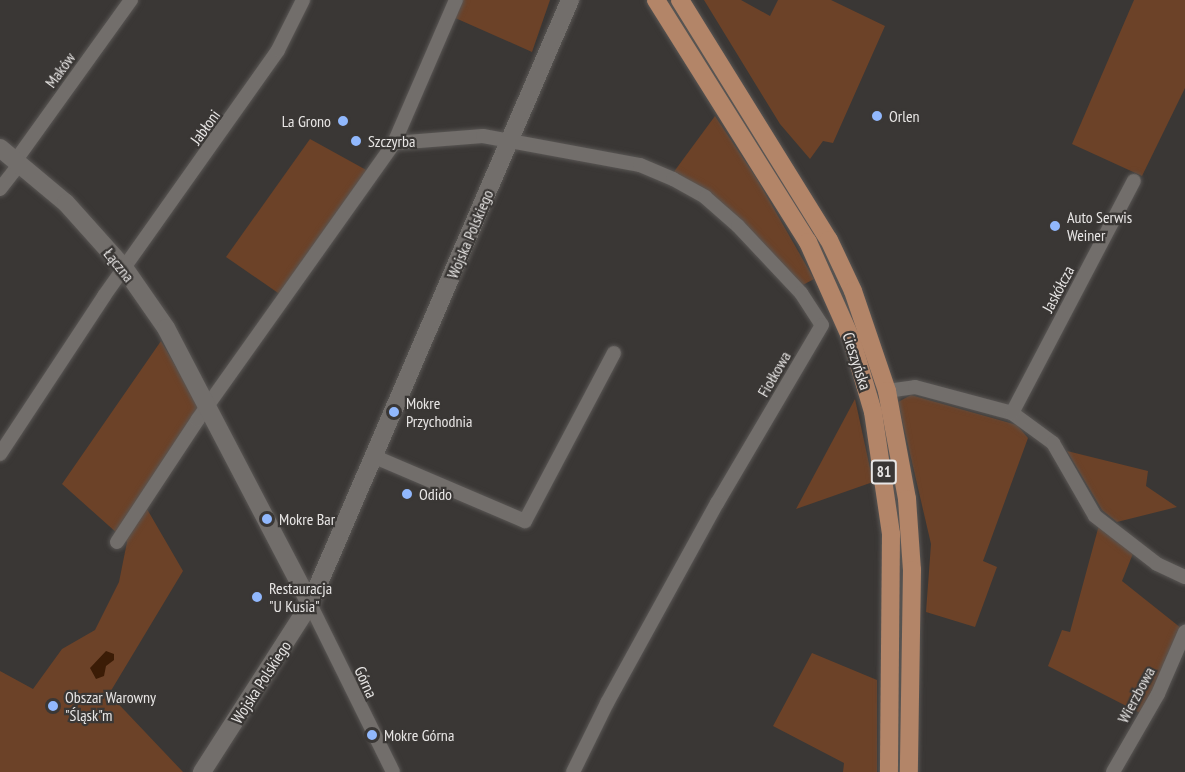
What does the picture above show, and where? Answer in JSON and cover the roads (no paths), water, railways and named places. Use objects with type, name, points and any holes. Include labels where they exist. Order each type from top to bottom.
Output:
[{"type":"main road","name":"Cieszyńska","points":[[656,0],[808,242],[852,341],[873,412],[891,534],[889,772]]},
{"type":"main road","name":"Cieszyńska","points":[[680,0],[829,240],[854,291],[887,391],[908,499],[912,570],[909,772]]},
{"type":"street","name":"Maków","points":[[0,189],[131,0]]},
{"type":"street","name":"Jabłoni","points":[[0,454],[124,269],[272,59],[303,0]]},
{"type":"street","points":[[117,542],[208,405],[394,143],[456,0]]},
{"type":"street","name":"Wojska Polskiego","points":[[202,772],[310,604],[510,144],[570,0]]},
{"type":"street","points":[[394,143],[483,136],[510,144]]},
{"type":"street","name":"Fiołkowa","points":[[510,144],[640,165],[705,197],[770,258],[801,293],[822,325],[706,523],[606,703],[573,772]]},
{"type":"street","name":"Łączna","points":[[0,148],[66,203],[124,269],[166,328],[310,604]]},
{"type":"street","name":"Jaskółcza","points":[[1012,413],[1134,181]]},
{"type":"street","points":[[375,457],[525,521],[614,353]]},
{"type":"street","points":[[887,391],[915,387],[1012,413],[1053,443],[1095,516],[1157,564],[1185,577]]},
{"type":"street","name":"Górna","points":[[310,604],[393,772]]},
{"type":"street","name":"Wierzbowa","points":[[1113,772],[1158,694],[1185,632]]},
{"type":"place","name":"Orlen","points":[[877,116]]},
{"type":"place","name":"La Grono","points":[[343,121]]},
{"type":"place","name":"Szczyrba","points":[[356,141]]},
{"type":"place","name":"Auto Serwis Weiner","points":[[1055,226]]},
{"type":"place","name":"Mokre Przychodnia","points":[[394,412]]},
{"type":"place","name":"Odido","points":[[407,494]]},
{"type":"place","name":"Mokre Bar","points":[[267,519]]},
{"type":"place","name":"Restauracja \"U Kusia\"","points":[[257,597]]},
{"type":"place","name":"Obszar Warowny \"Śląsk\"m","points":[[53,706]]},
{"type":"place","name":"Mokre Górna","points":[[372,735]]}]
